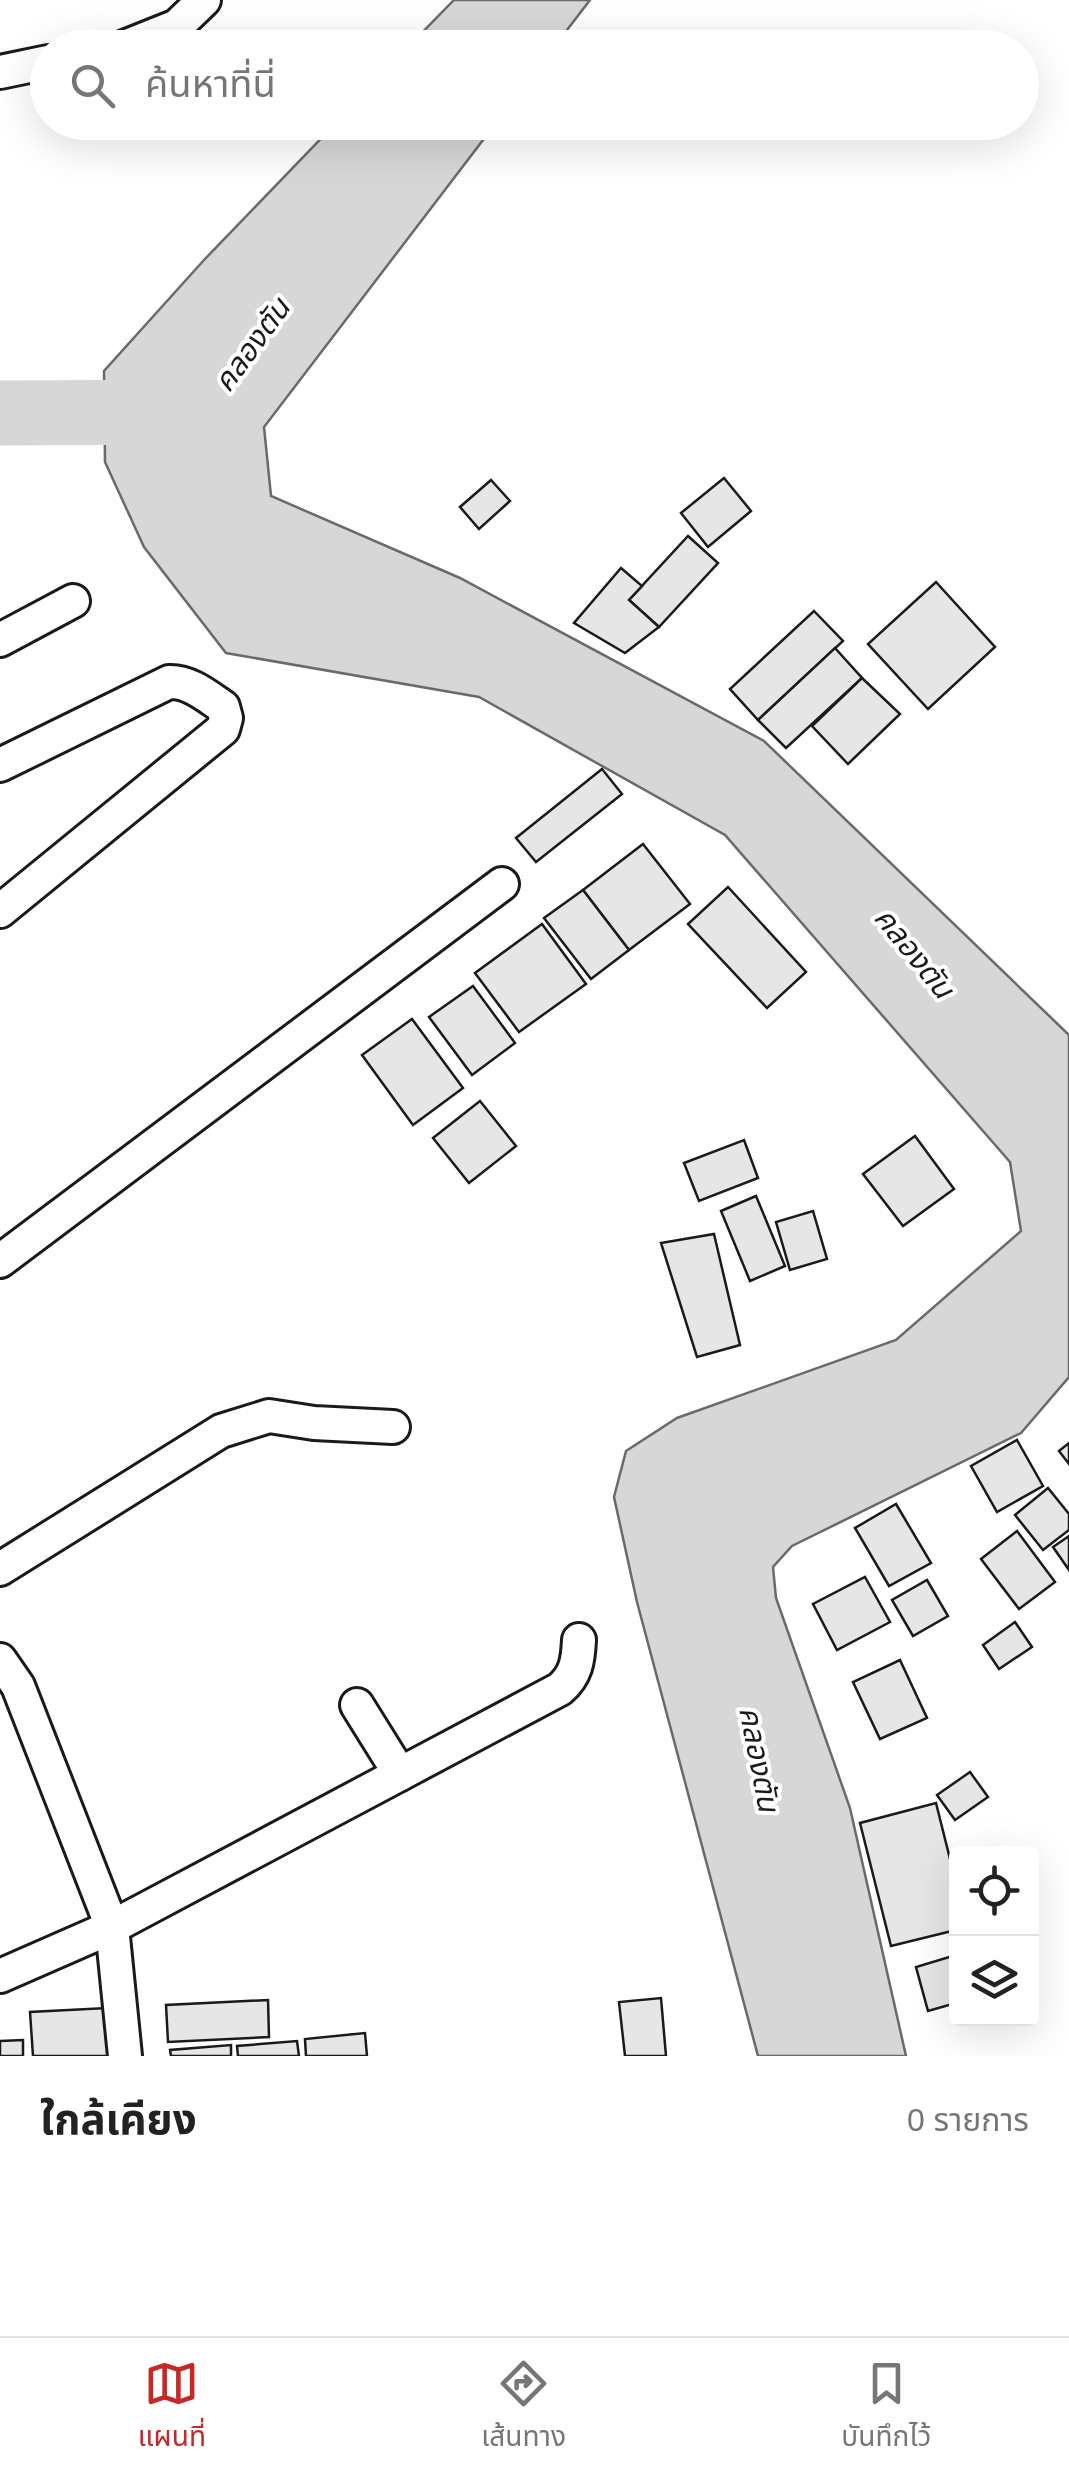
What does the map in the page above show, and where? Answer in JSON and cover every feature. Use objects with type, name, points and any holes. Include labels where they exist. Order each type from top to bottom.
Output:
[{"type":"street","points":[[168,30],[178,26],[204,0]]},
{"type":"street","points":[[0,72],[30,66]]},
{"type":"street","points":[[0,640],[73,602]]},
{"type":"street","points":[[0,764],[169,682],[185,684],[206,696],[223,707],[226,718],[224,729],[0,911]]},
{"type":"street","points":[[0,1260],[502,884]]},
{"type":"street","points":[[0,1569],[220,1431],[269,1416],[392,1427]]},
{"type":"street","points":[[0,1976],[112,1927],[560,1689],[576,1667],[579,1640]]},
{"type":"street","points":[[0,1660],[18,1686],[112,1927],[125,2056]]},
{"type":"street","points":[[357,1705],[400,1774]]},
{"type":"water","points":[[454,0],[590,0],[567,30],[425,30]]},
{"type":"water","name":"คลองตัน","points":[[320,140],[483,140],[264,427],[271,496],[460,578],[764,741],[1069,1035],[1069,1377],[1021,1433],[792,1546],[773,1567],[776,1598],[850,1808],[906,2056],[758,2056],[637,1602],[614,1497],[626,1451],[677,1418],[896,1340],[1021,1231],[1010,1162],[725,835],[479,697],[226,653],[144,547],[105,462],[104,371]]},
{"type":"building","points":[[724,478],[751,511],[708,547],[681,513]]},
{"type":"building","points":[[491,480],[510,501],[479,529],[460,507]]},
{"type":"building","points":[[688,536],[718,563],[659,627],[629,600]]},
{"type":"building","points":[[621,568],[642,586],[629,600],[659,627],[625,653],[574,623]]},
{"type":"building","points":[[936,582],[995,647],[928,709],[868,644]]},
{"type":"building","points":[[814,611],[843,641],[758,720],[730,689]]},
{"type":"building","points":[[835,648],[862,678],[786,748],[758,720]]},
{"type":"building","points":[[862,678],[900,714],[848,764],[812,726]]},
{"type":"building","points":[[602,769],[622,794],[536,862],[516,838]]},
{"type":"building","points":[[643,844],[690,904],[629,950],[583,890]]},
{"type":"building","points":[[728,887],[806,972],[767,1008],[688,924]]},
{"type":"building","points":[[583,890],[629,950],[591,979],[544,918]]},
{"type":"building","points":[[542,924],[586,984],[519,1032],[475,973]]},
{"type":"building","points":[[473,986],[515,1043],[472,1075],[429,1017]]},
{"type":"building","points":[[412,1019],[463,1088],[413,1125],[362,1055]]},
{"type":"building","points":[[480,1101],[516,1146],[469,1183],[433,1138]]},
{"type":"building","points":[[915,1136],[954,1189],[903,1226],[863,1174]]},
{"type":"building","points":[[744,1140],[758,1178],[699,1201],[684,1163]]},
{"type":"building","points":[[756,1196],[785,1266],[750,1281],[721,1211]]},
{"type":"building","points":[[813,1211],[827,1259],[790,1270],[776,1222]]},
{"type":"building","points":[[714,1234],[740,1345],[697,1357],[661,1243]]},
{"type":"building","points":[[1017,1440],[1043,1486],[997,1512],[971,1466]]},
{"type":"building","points":[[1069,1443],[1069,1464],[1059,1451]]},
{"type":"building","points":[[1048,1488],[1069,1514],[1069,1530],[1043,1550],[1015,1515]]},
{"type":"building","points":[[896,1504],[931,1563],[889,1586],[855,1528]]},
{"type":"building","points":[[1017,1531],[1055,1582],[1019,1609],[981,1559]]},
{"type":"building","points":[[1069,1536],[1069,1570],[1053,1547]]},
{"type":"building","points":[[865,1577],[890,1622],[837,1650],[813,1604]]},
{"type":"building","points":[[927,1580],[948,1616],[913,1636],[892,1600]]},
{"type":"building","points":[[1015,1622],[1032,1647],[999,1669],[983,1645]]},
{"type":"building","points":[[900,1660],[927,1718],[880,1739],[853,1682]]},
{"type":"building","points":[[970,1772],[988,1797],[955,1820],[937,1795]]},
{"type":"building","points":[[936,1803],[949,1855],[949,1932],[891,1946],[860,1823]]},
{"type":"building","points":[[949,1957],[949,2005],[928,2011],[916,1967]]},
{"type":"building","points":[[661,1998],[666,2056],[625,2056],[619,2002]]},
{"type":"building","points":[[268,2000],[269,2037],[168,2042],[166,2005]]},
{"type":"building","points":[[107,2008],[110,2056],[33,2056],[30,2012]]},
{"type":"building","points":[[365,2033],[367,2056],[306,2056],[305,2039]]},
{"type":"building","points":[[23,2040],[23,2056],[0,2056],[0,2041]]},
{"type":"building","points":[[297,2041],[299,2056],[238,2056],[237,2046]]},
{"type":"building","points":[[231,2045],[231,2056],[171,2056],[170,2050]]},
{"type":"waterway","points":[[0,413],[194,412]]}]
